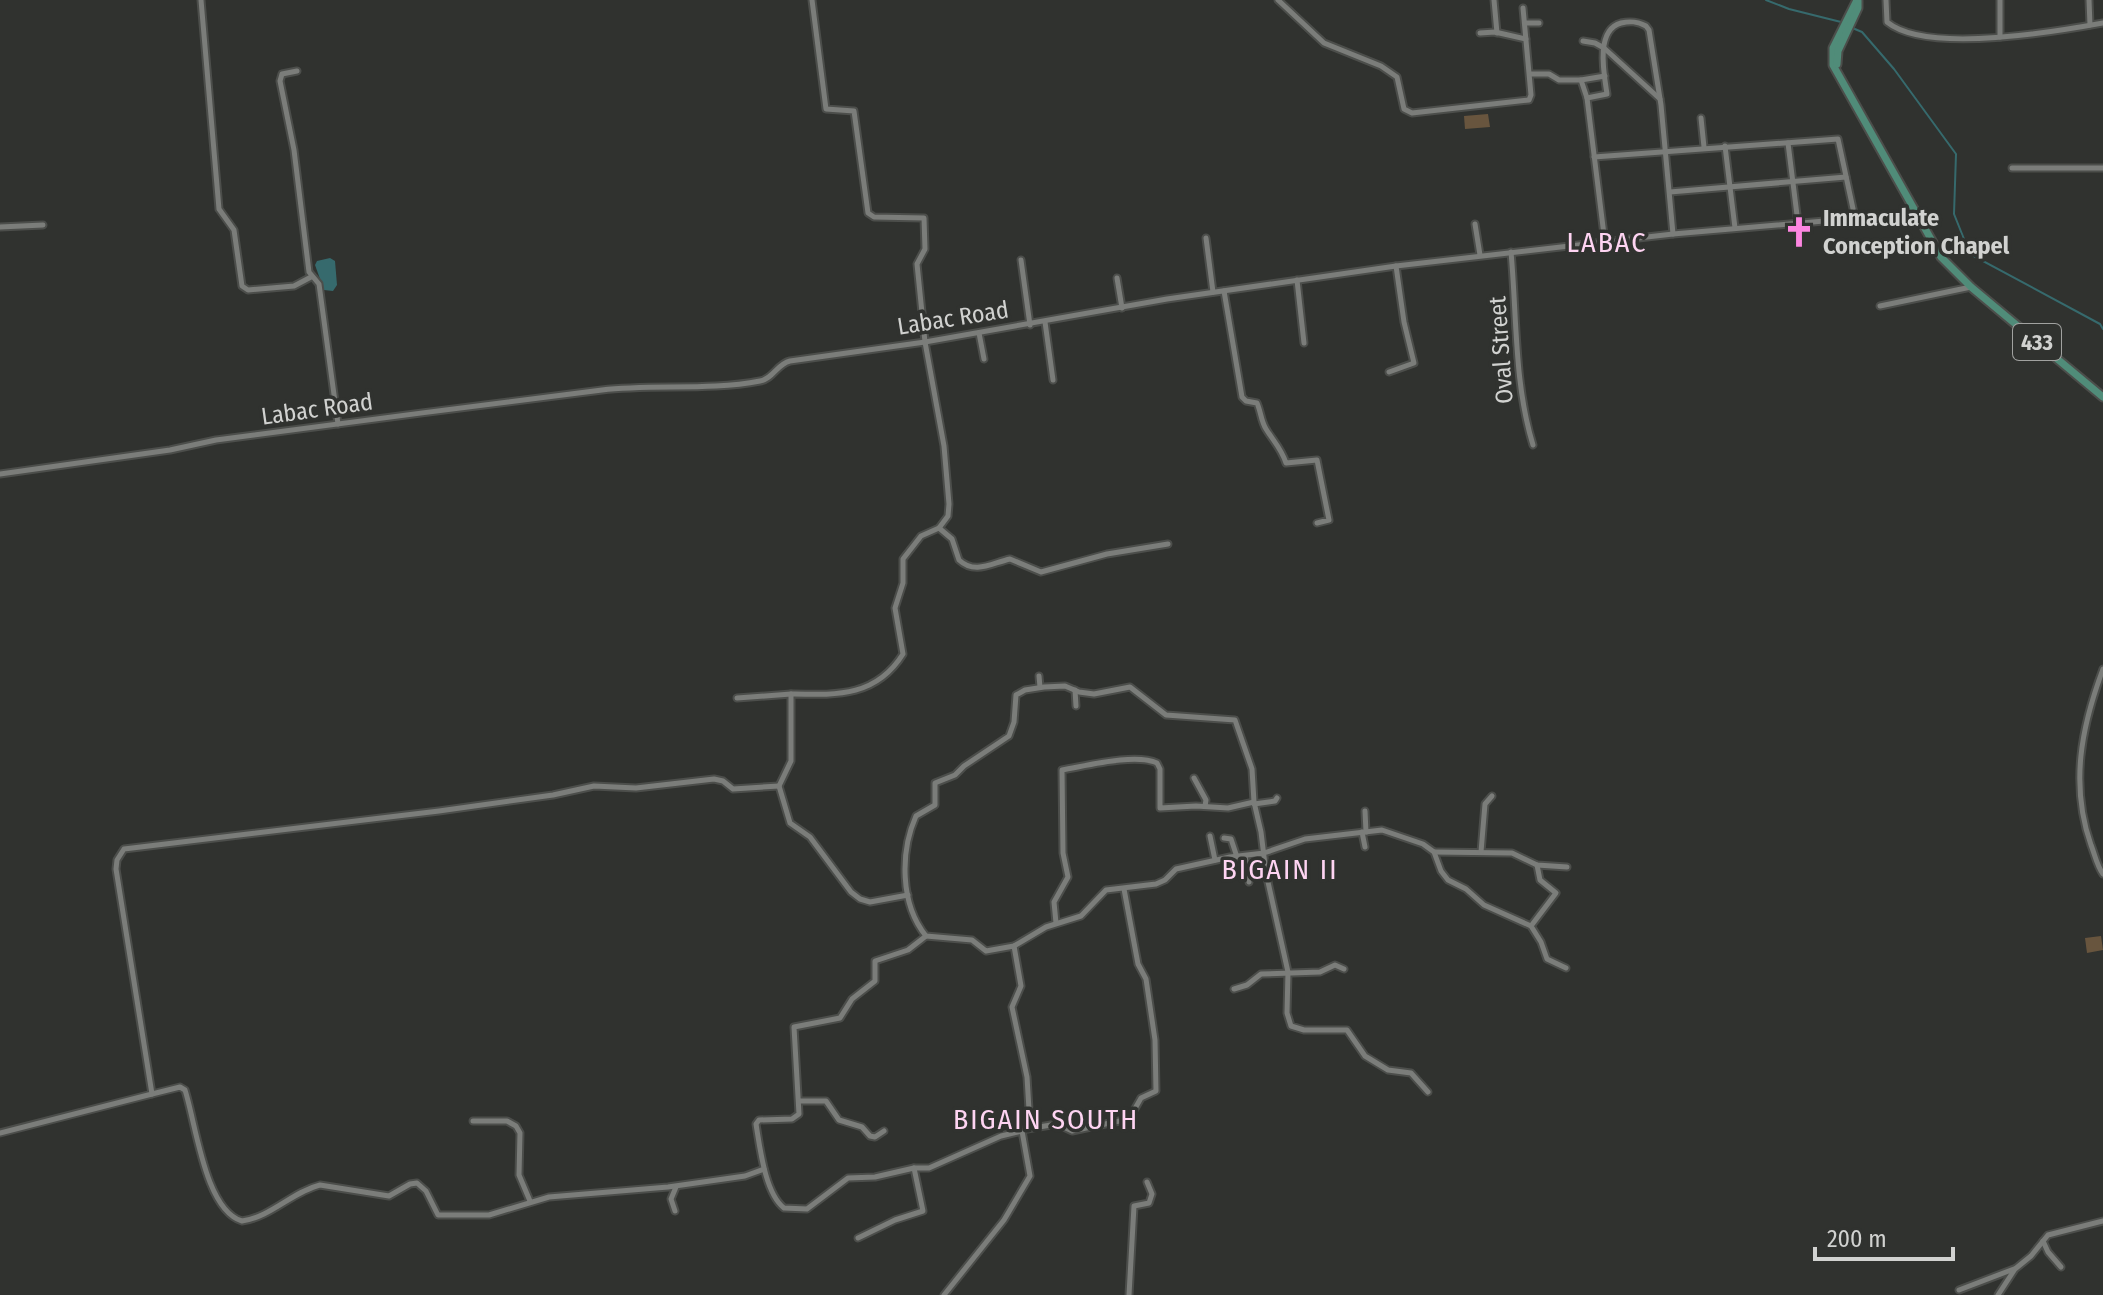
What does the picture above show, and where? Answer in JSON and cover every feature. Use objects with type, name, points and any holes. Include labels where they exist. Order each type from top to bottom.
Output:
[{"type":"main road","name":"433","points":[[1856,4],[1838,42],[1837,60],[1844,85],[1941,257],[1971,287],[2103,397]]},
{"type":"street","points":[[201,0],[218,202],[221,214],[234,230],[242,286],[248,290],[294,286],[311,277]]},
{"type":"street","points":[[737,698],[858,691],[875,683],[893,667],[904,650],[895,608],[903,583],[903,559],[921,536],[939,528],[948,516],[944,446],[925,342],[917,264],[925,249],[924,218],[874,217],[868,213],[854,111],[826,109],[812,0]]},
{"type":"street","points":[[1278,0],[1324,43],[1381,66],[1397,77],[1407,112],[1529,100],[1530,74],[1523,8]]},
{"type":"street","points":[[1494,0],[1497,33]]},
{"type":"street","points":[[2000,0],[2000,37]]},
{"type":"street","points":[[2089,0],[2090,25]]},
{"type":"street","points":[[1886,2],[1887,22],[1902,31],[1946,38],[2000,37],[2103,23]]},
{"type":"street","points":[[1587,98],[1607,94],[1604,48],[1608,30],[1613,25],[1628,22],[1646,26],[1660,99],[1673,234]]},
{"type":"street","points":[[1525,23],[1539,23]]},
{"type":"street","points":[[1480,33],[1526,39]]},
{"type":"street","points":[[1583,41],[1604,48],[1660,99]]},
{"type":"street","points":[[297,71],[282,74],[280,81],[294,150],[311,277],[319,284],[338,424]]},
{"type":"street","points":[[1530,74],[1549,74],[1557,80],[1605,76]]},
{"type":"street","points":[[1581,80],[1587,98],[1605,243]]},
{"type":"street","points":[[1701,118],[1704,147]]},
{"type":"street","points":[[1594,157],[1838,139],[1855,218]]},
{"type":"street","points":[[1788,143],[1798,223]]},
{"type":"street","points":[[1725,146],[1735,228]]},
{"type":"street","points":[[2012,168],[2103,168]]},
{"type":"street","points":[[1670,192],[1846,177]]},
{"type":"street","name":"Labac Road","points":[[0,474],[338,424],[605,390],[763,381],[783,363],[790,361],[1030,325],[1213,292],[1396,266],[1673,234],[1918,213]]},
{"type":"street","points":[[1475,224],[1480,255]]},
{"type":"street","points":[[0,227],[43,225]]},
{"type":"street","points":[[1206,238],[1213,292]]},
{"type":"street","name":"Oval Street","points":[[1511,252],[1520,380],[1525,418],[1533,445]]},
{"type":"street","points":[[1021,260],[1030,325]]},
{"type":"street","points":[[1389,372],[1414,363],[1396,266]]},
{"type":"street","points":[[1117,278],[1122,308]]},
{"type":"street","points":[[1297,280],[1304,343]]},
{"type":"street","points":[[1880,306],[1971,287]]},
{"type":"street","points":[[1224,291],[1242,397],[1257,403],[1263,426],[1272,441],[1281,447],[1286,463],[1317,460],[1329,520],[1317,523]]},
{"type":"street","points":[[1045,322],[1053,380]]},
{"type":"street","points":[[979,333],[984,359]]},
{"type":"street","points":[[939,528],[952,539],[959,560],[973,568],[992,566],[1010,559],[1041,572],[1107,554],[1168,544]]},
{"type":"street","points":[[2103,669],[2084,727],[2079,757],[2080,795],[2086,832],[2103,874]]},
{"type":"street","points":[[1039,676],[1040,687]]},
{"type":"street","points":[[1428,1092],[1411,1073],[1388,1070],[1365,1056],[1347,1030],[1304,1030],[1291,1026],[1287,1013],[1288,972],[1266,873],[1264,853],[1254,803],[1252,769],[1235,720],[1166,715],[1130,687],[1094,694],[1065,686],[1040,687],[1017,693],[1009,736],[955,775],[935,783],[935,805],[918,813],[909,834],[904,862],[908,895],[920,929],[926,936],[972,940],[986,951],[1014,946],[1056,923],[1081,916],[1102,891],[1156,884],[1176,869],[1264,853],[1305,839],[1385,831],[1418,841],[1434,852],[1517,854],[1537,865],[1567,867]]},
{"type":"street","points":[[1075,690],[1076,706]]},
{"type":"street","points":[[791,694],[791,761],[779,786],[790,823],[810,837],[851,892],[860,899],[870,902],[908,895]]},
{"type":"street","points":[[1056,923],[1054,902],[1059,888],[1068,878],[1063,853],[1062,770],[1123,760],[1151,760],[1160,769],[1160,808],[1228,808],[1275,801],[1277,798]]},
{"type":"street","points":[[1194,778],[1206,800],[1205,806]]},
{"type":"street","points":[[152,1094],[116,869],[117,860],[124,849],[439,811],[594,786],[646,787],[718,779],[733,789],[779,786]]},
{"type":"street","points":[[1481,852],[1485,804],[1492,796]]},
{"type":"street","points":[[1365,811],[1365,847]]},
{"type":"street","points":[[1210,836],[1215,860]]},
{"type":"street","points":[[1224,838],[1231,839],[1241,856],[1249,882]]},
{"type":"street","points":[[1434,852],[1448,880],[1466,889],[1484,905],[1531,926],[1547,959],[1566,968]]},
{"type":"street","points":[[1531,926],[1556,893],[1540,880],[1537,865]]},
{"type":"street","points":[[926,936],[908,950],[875,961],[875,981],[856,995],[840,1018],[794,1027],[800,1101],[797,1118],[759,1120],[756,1124],[764,1169],[784,1208],[798,1211],[814,1206],[848,1178],[875,1177],[936,1166],[1001,1136],[1057,1124],[1072,1131],[1129,1119],[1141,1098],[1156,1091],[1155,1040],[1146,979],[1138,964],[1124,889]]},
{"type":"street","points":[[944,1295],[1004,1220],[1029,1178],[1025,1130],[1031,1120],[1030,1099],[1012,1007],[1021,986],[1014,946]]},
{"type":"street","points":[[1234,989],[1247,985],[1261,974],[1320,972],[1335,965],[1344,969]]},
{"type":"street","points":[[0,1133],[180,1087],[185,1090],[208,1176],[227,1214],[242,1221],[270,1211],[311,1188],[327,1185],[389,1196],[417,1183],[426,1191],[436,1213],[442,1216],[489,1215],[530,1201],[676,1186],[745,1176],[764,1169]]},
{"type":"street","points":[[800,1101],[826,1101],[839,1120],[862,1127],[870,1136],[875,1137],[884,1131]]},
{"type":"street","points":[[473,1121],[507,1121],[516,1126],[520,1133],[519,1175],[530,1201]]},
{"type":"street","points":[[858,1238],[895,1220],[923,1211],[914,1168]]},
{"type":"street","points":[[1129,1295],[1134,1206],[1149,1203],[1152,1194],[1147,1182]]},
{"type":"street","points":[[675,1211],[671,1199],[676,1186]]},
{"type":"street","points":[[1998,1295],[2015,1269],[2031,1256],[2042,1240],[2055,1231],[2103,1221]]},
{"type":"street","points":[[2042,1240],[2061,1267]]},
{"type":"street","points":[[1959,1290],[2015,1269]]},
{"type":"shaded area","points":[[1488,114],[1490,127],[1465,129],[1464,116]]},
{"type":"shaded area","points":[[2101,936],[2103,950],[2087,953],[2085,938]]},
{"type":"water","points":[[330,258],[335,261],[337,285],[333,291],[324,290],[315,265],[317,261]]},
{"type":"waterway","points":[[1766,0],[1841,22]]},
{"type":"waterway","points":[[1850,27],[1862,32],[1894,69],[1956,154],[1954,214],[1970,254],[2100,324],[2103,329]]},
{"type":"place","name":"Immaculate Conception Chapel","points":[[1799,232]]},
{"type":"district","name":"LABAC","points":[[1607,242]]},
{"type":"district","name":"BIGAIN II","points":[[1280,869]]},
{"type":"district","name":"BIGAIN SOUTH","points":[[1046,1119]]}]
